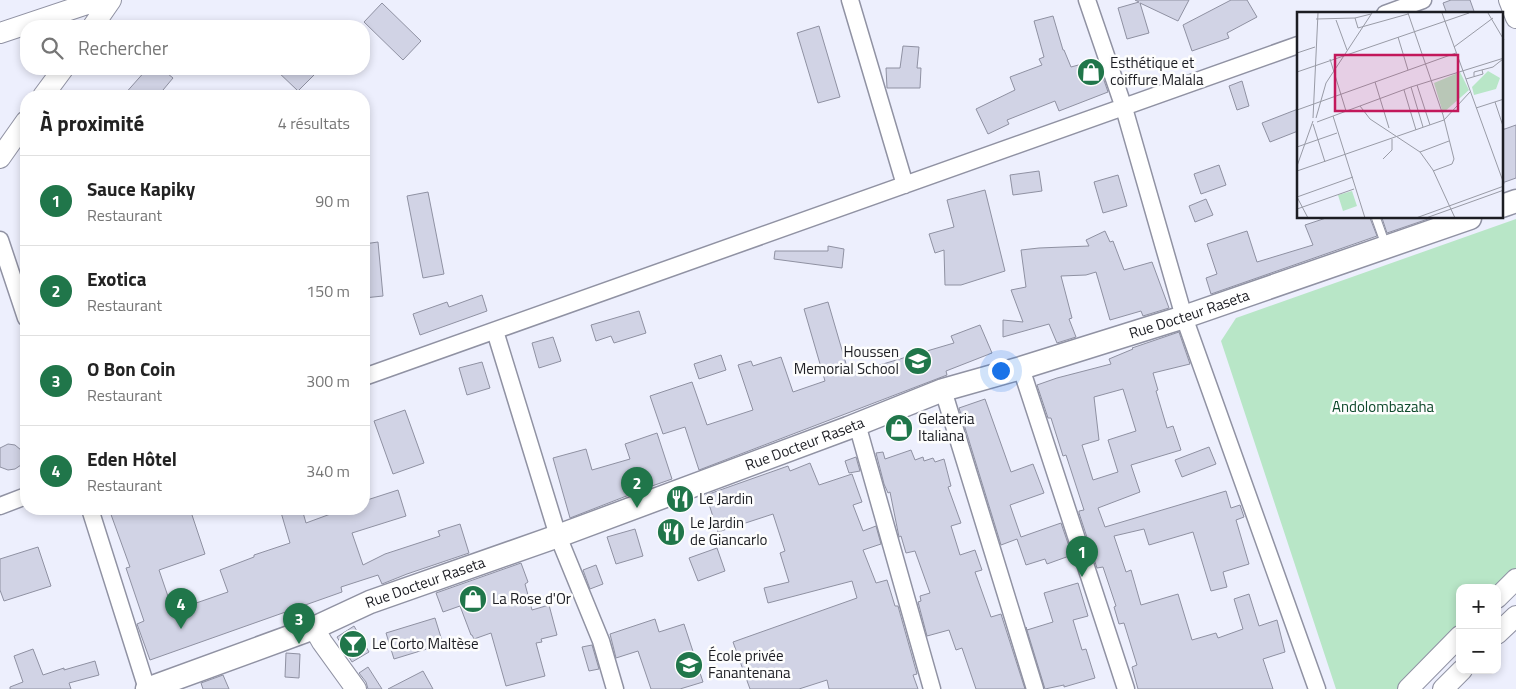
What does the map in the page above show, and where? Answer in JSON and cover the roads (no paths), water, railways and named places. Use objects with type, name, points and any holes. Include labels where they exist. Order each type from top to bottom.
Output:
[{"type":"main road","points":[[1504,205],[1516,201]]},
{"type":"main road","name":"Rue Docteur Raseta","points":[[147,689],[314,628],[370,602],[558,536],[943,390],[1021,368],[1184,317],[1467,219]]},
{"type":"street","points":[[39,20],[99,0]]},
{"type":"street","points":[[96,20],[111,0]]},
{"type":"street","points":[[850,0],[906,185]]},
{"type":"street","points":[[1087,0],[1124,108],[1184,317],[1317,689]]},
{"type":"street","points":[[1390,12],[1423,0]]},
{"type":"street","points":[[1509,0],[1516,18]]},
{"type":"street","points":[[0,33],[20,26]]},
{"type":"street","points":[[370,375],[1297,45]]},
{"type":"street","points":[[47,90],[59,75]]},
{"type":"street","points":[[0,158],[20,130]]},
{"type":"street","points":[[0,240],[20,300]]},
{"type":"street","points":[[495,331],[558,536],[601,641],[615,689]]},
{"type":"street","points":[[1021,368],[1126,689]]},
{"type":"street","points":[[943,390],[1035,689]]},
{"type":"street","points":[[857,424],[932,689]]},
{"type":"street","points":[[0,506],[20,498]]},
{"type":"street","points":[[92,515],[147,689]]},
{"type":"street","points":[[1501,594],[1516,578]]},
{"type":"street","points":[[1501,630],[1516,616]]},
{"type":"street","points":[[314,628],[356,689]]},
{"type":"street","points":[[1408,689],[1456,640]]},
{"type":"street","points":[[1443,689],[1458,674]]},
{"type":"lane","points":[[1376,219],[1386,247]]},
{"type":"place","name":"Esthétique et coiffure Malala","points":[[1091,72]]},
{"type":"place","name":"Houssen Memorial School","points":[[918,361]]},
{"type":"place","name":"Gelateria Italiana","points":[[899,428]]},
{"type":"place","name":"Le Jardin","points":[[680,499]]},
{"type":"place","name":"Exotica","points":[[637,508]]},
{"type":"place","name":"Le Jardin de Giancarlo","points":[[671,532]]},
{"type":"place","name":"Sauce Kapiky","points":[[1082,577]]},
{"type":"place","name":"La Rose d'Or","points":[[473,599]]},
{"type":"place","name":"Eden Hôtel","points":[[181,629]]},
{"type":"place","name":"O Bon Coin","points":[[299,644]]},
{"type":"place","name":"Le Corto Maltèse","points":[[353,644]]},
{"type":"place","name":"École privée Fanantenana","points":[[689,665]]},
{"type":"park label","name":"Andolombazaha","points":[[1383,407]]}]
